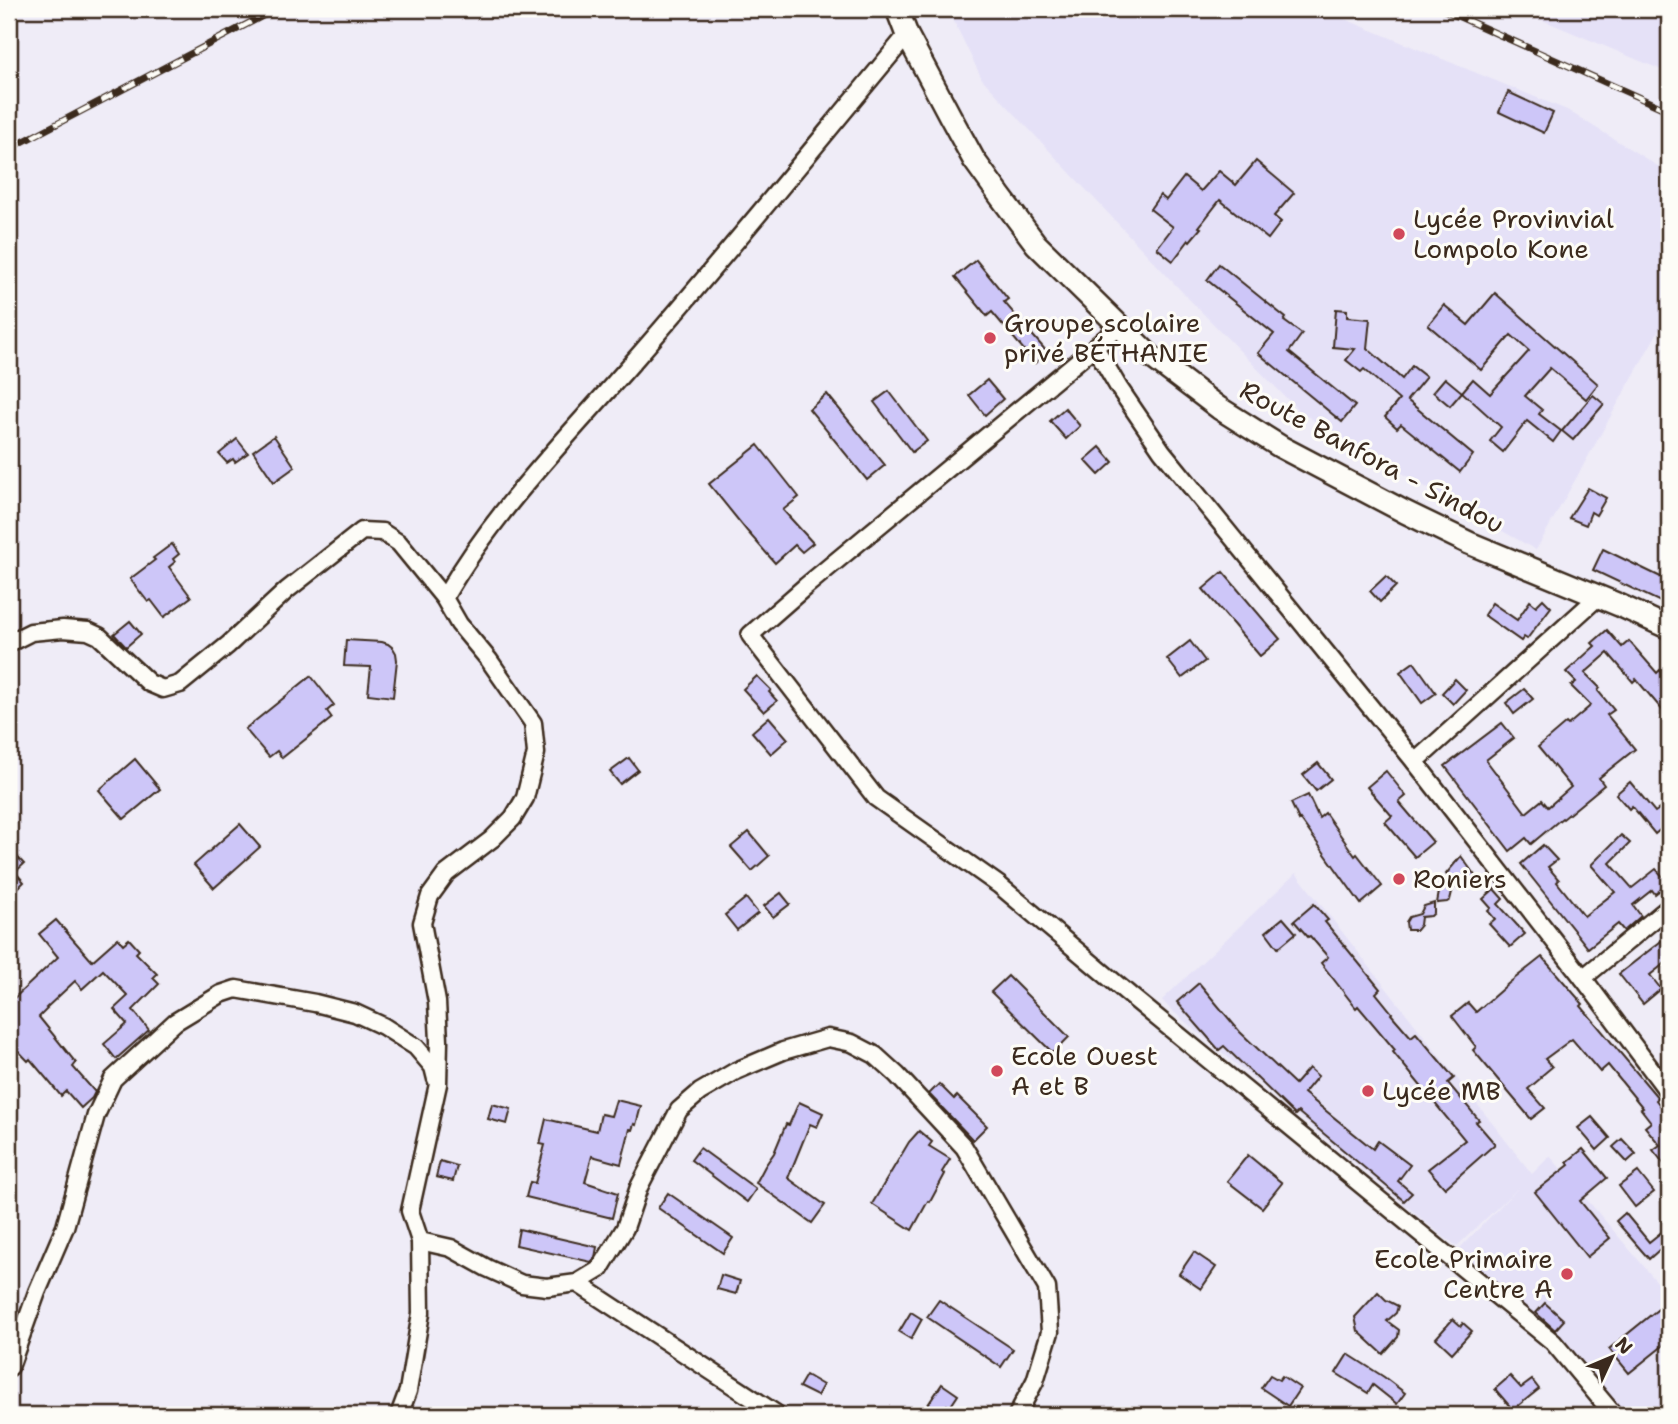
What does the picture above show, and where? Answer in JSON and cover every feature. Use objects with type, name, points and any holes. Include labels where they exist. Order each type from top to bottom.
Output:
[{"type":"main road","name":"Route Banfora - Sindou","points":[[897,9],[907,35],[981,169],[1036,244],[1149,355],[1219,408],[1281,447],[1469,543],[1669,628]]},
{"type":"street","points":[[444,598],[467,560],[523,486],[632,363],[907,35]]},
{"type":"street","points":[[1119,327],[750,635],[876,798],[999,885],[1553,1342],[1614,1415]]},
{"type":"street","points":[[1095,347],[1162,451],[1416,762],[1669,1093]]},
{"type":"street","points":[[9,643],[31,632],[63,629],[88,631],[99,636],[149,683],[163,689],[180,684],[228,645],[287,590],[362,531],[382,532],[399,542],[444,598],[459,624],[489,660],[533,723],[536,753],[525,797],[513,818],[492,839],[446,874],[430,896],[422,923],[437,1002],[438,1084],[410,1211],[421,1241],[421,1313],[408,1391],[399,1415]]},
{"type":"street","points":[[1416,762],[1598,597]]},
{"type":"street","points":[[1583,978],[1669,906]]},
{"type":"street","points":[[10,1367],[37,1292],[65,1227],[96,1115],[113,1079],[175,1022],[221,994],[236,989],[315,1003],[355,1013],[383,1026],[416,1047],[433,1067],[438,1084]]},
{"type":"street","points":[[421,1241],[451,1248],[522,1284],[547,1287],[577,1283],[600,1269],[625,1227],[639,1187],[679,1110],[700,1092],[736,1071],[783,1051],[828,1038],[852,1043],[875,1055],[897,1075],[964,1147],[1047,1288],[1050,1332],[1035,1381],[1017,1415]]},
{"type":"street","points":[[577,1283],[778,1415]]},
{"type":"shaded area","name":"Lycée Provinvial Lompolo Kone","points":[[948,9],[1320,9],[1567,110],[1669,173],[1669,312],[1536,550],[1300,412],[1186,296],[982,79]]},
{"type":"shaded area","points":[[1516,9],[1669,9],[1669,73]]},
{"type":"shaded area","name":"Lycée MB","points":[[1296,873],[1532,1174],[1550,1156],[1669,1296],[1669,1404],[1652,1415],[1621,1415],[1565,1342],[1456,1252],[1519,1187],[1457,1246],[1162,1000]]},
{"type":"building","points":[[1508,92],[1553,113],[1544,133],[1499,112]]},
{"type":"building","points":[[1256,161],[1294,193],[1274,216],[1281,222],[1268,239],[1220,200],[1173,261],[1157,248],[1173,227],[1150,209],[1160,195],[1166,200],[1184,177],[1201,191],[1219,171],[1236,185]]},
{"type":"building","points":[[976,260],[1008,299],[1004,302],[1047,352],[1035,363],[992,312],[987,316],[955,277]]},
{"type":"building","points":[[1219,264],[1302,334],[1289,352],[1355,406],[1342,422],[1258,353],[1274,334],[1207,280]]},
{"type":"building","points":[[1495,293],[1598,384],[1586,399],[1550,368],[1525,396],[1542,410],[1539,414],[1561,431],[1553,442],[1527,421],[1503,452],[1490,441],[1501,427],[1462,392],[1473,379],[1490,394],[1529,351],[1511,335],[1481,370],[1428,325],[1444,305],[1468,325]]},
{"type":"building","points":[[1336,309],[1347,310],[1347,317],[1370,319],[1367,348],[1402,379],[1412,366],[1426,377],[1407,400],[1473,455],[1460,472],[1401,424],[1397,428],[1385,417],[1399,400],[1364,369],[1361,372],[1346,360],[1355,349],[1333,347]]},
{"type":"building","points":[[1445,378],[1462,392],[1450,406],[1433,392]]},
{"type":"building","points":[[987,380],[1003,399],[985,415],[969,395]]},
{"type":"building","points":[[889,391],[927,441],[912,452],[874,402]]},
{"type":"building","points":[[827,394],[885,465],[867,480],[809,409]]},
{"type":"building","points":[[1593,395],[1604,404],[1573,440],[1562,431]]},
{"type":"building","points":[[1065,408],[1080,426],[1066,439],[1050,421]]},
{"type":"building","points":[[274,436],[295,467],[274,482],[253,451]]},
{"type":"building","points":[[237,439],[248,453],[235,462],[233,459],[227,463],[219,454]]},
{"type":"building","points":[[758,445],[799,497],[783,510],[813,543],[802,552],[795,545],[775,563],[709,484]]},
{"type":"building","points":[[1100,447],[1113,462],[1099,475],[1085,460]]},
{"type":"building","points":[[1588,488],[1606,498],[1596,515],[1591,512],[1586,525],[1569,518]]},
{"type":"building","points":[[172,544],[179,554],[169,567],[191,597],[164,617],[130,579]]},
{"type":"building","points":[[1603,549],[1669,581],[1669,606],[1593,570]]},
{"type":"building","points":[[1223,572],[1280,639],[1260,656],[1203,589]]},
{"type":"building","points":[[1386,576],[1396,586],[1380,602],[1370,591]]},
{"type":"building","points":[[1543,599],[1551,607],[1527,639],[1524,637],[1521,641],[1484,615],[1492,603],[1517,620],[1530,601],[1536,606]]},
{"type":"building","points":[[130,621],[141,634],[126,647],[114,634]]},
{"type":"building","points":[[1607,630],[1622,647],[1629,641],[1657,673],[1660,670],[1669,681],[1669,718],[1636,679],[1633,682],[1608,653],[1585,673],[1600,688],[1598,691],[1614,710],[1607,715],[1635,749],[1599,778],[1604,785],[1563,819],[1531,844],[1526,838],[1510,851],[1445,766],[1502,723],[1514,738],[1486,760],[1526,813],[1542,800],[1548,807],[1571,787],[1538,747],[1589,707],[1571,686],[1576,682],[1566,672],[1595,646],[1592,643]]},
{"type":"building","points":[[346,640],[382,642],[393,648],[397,660],[393,697],[368,694],[371,667],[344,666]]},
{"type":"building","points":[[1190,641],[1205,661],[1182,678],[1167,659]]},
{"type":"building","points":[[1414,662],[1436,693],[1422,703],[1400,672]]},
{"type":"building","points":[[311,676],[334,705],[327,711],[332,718],[282,758],[277,751],[269,757],[245,729]]},
{"type":"building","points":[[757,676],[771,690],[769,692],[777,701],[764,712],[743,689]]},
{"type":"building","points":[[1455,679],[1466,690],[1453,704],[1442,693]]},
{"type":"building","points":[[1524,689],[1533,699],[1514,714],[1506,703]]},
{"type":"building","points":[[769,717],[788,739],[771,754],[752,732]]},
{"type":"building","points":[[629,758],[638,770],[620,784],[610,772]]},
{"type":"building","points":[[135,759],[160,789],[124,819],[99,790]]},
{"type":"building","points":[[1318,763],[1331,779],[1316,791],[1303,775]]},
{"type":"building","points":[[1386,771],[1406,796],[1399,802],[1433,842],[1415,857],[1385,822],[1392,816],[1367,787]]},
{"type":"building","points":[[1630,782],[1655,812],[1669,802],[1669,822],[1655,834],[1632,806],[1629,809],[1616,794]]},
{"type":"building","points":[[1308,795],[1319,818],[1325,813],[1355,856],[1357,854],[1382,886],[1361,904],[1299,820],[1291,803]]},
{"type":"building","points":[[240,824],[260,847],[214,888],[194,865]]},
{"type":"building","points":[[749,832],[769,856],[752,871],[731,847]]},
{"type":"building","points":[[1621,835],[1630,843],[1610,863],[1632,888],[1656,869],[1669,883],[1655,894],[1652,890],[1633,905],[1641,916],[1624,931],[1618,924],[1588,948],[1521,864],[1543,845],[1557,860],[1548,867],[1584,916],[1615,892],[1591,865]]},
{"type":"building","points":[[9,848],[24,864],[15,872],[24,882],[9,897]]},
{"type":"building","points":[[1461,856],[1476,877],[1459,890],[1446,874]]},
{"type":"building","points":[[1454,884],[1450,900],[1437,903],[1439,892]]},
{"type":"building","points":[[1494,889],[1503,899],[1498,904],[1525,934],[1510,947],[1489,924],[1495,919],[1488,911],[1491,908],[1483,899]]},
{"type":"building","points":[[781,893],[790,904],[773,917],[764,906]]},
{"type":"building","points":[[746,898],[758,913],[737,930],[725,915]]},
{"type":"building","points":[[1434,903],[1434,913],[1431,916],[1421,917],[1416,930],[1407,930],[1406,922],[1409,917],[1420,914],[1424,906]]},
{"type":"building","points":[[1314,904],[1328,920],[1325,922],[1380,989],[1376,993],[1391,1014],[1411,1037],[1416,1033],[1454,1078],[1448,1083],[1495,1144],[1445,1188],[1428,1169],[1465,1140],[1393,1052],[1395,1050],[1358,1006],[1356,1008],[1321,963],[1328,957],[1294,921]]},
{"type":"building","points":[[1283,918],[1296,933],[1278,948],[1266,932]]},
{"type":"building","points":[[56,920],[92,961],[118,938],[123,944],[129,939],[139,950],[136,953],[157,974],[153,978],[159,984],[133,1010],[149,1030],[116,1059],[104,1044],[127,1024],[114,1009],[128,996],[103,970],[82,989],[75,981],[39,1017],[76,1063],[73,1067],[95,1092],[81,1108],[66,1091],[61,1096],[30,1059],[28,1061],[9,1041],[9,1003],[58,957],[39,934]]},
{"type":"building","points":[[1669,935],[1669,960],[1650,975],[1661,989],[1643,1004],[1619,974]]},
{"type":"building","points":[[1542,957],[1658,1098],[1656,1100],[1669,1117],[1669,1170],[1653,1150],[1660,1145],[1645,1127],[1651,1122],[1641,1109],[1643,1108],[1608,1065],[1600,1072],[1572,1039],[1545,1059],[1552,1067],[1528,1089],[1545,1108],[1531,1119],[1473,1050],[1476,1047],[1452,1016],[1468,1003],[1476,1012]]},
{"type":"building","points":[[1008,976],[1069,1037],[1053,1053],[991,992]]},
{"type":"building","points":[[1199,983],[1240,1032],[1295,1084],[1309,1068],[1318,1076],[1304,1093],[1373,1149],[1378,1141],[1410,1165],[1398,1181],[1412,1193],[1404,1201],[1298,1112],[1295,1115],[1224,1046],[1219,1050],[1177,1002]]},
{"type":"building","points":[[939,1084],[954,1099],[957,1096],[987,1126],[973,1140],[929,1094]]},
{"type":"building","points":[[616,1100],[641,1106],[636,1125],[630,1129],[621,1164],[592,1156],[585,1182],[618,1193],[612,1218],[526,1197],[530,1182],[535,1183],[545,1145],[540,1144],[546,1119],[597,1131],[601,1114],[611,1116]]},
{"type":"building","points":[[799,1102],[823,1113],[817,1127],[810,1124],[788,1178],[825,1205],[812,1223],[756,1183]]},
{"type":"building","points":[[492,1104],[511,1109],[507,1124],[488,1119]]},
{"type":"building","points":[[1592,1117],[1610,1138],[1597,1150],[1578,1128]]},
{"type":"building","points":[[919,1131],[932,1142],[929,1146],[950,1159],[942,1172],[945,1174],[912,1230],[872,1204],[909,1142]]},
{"type":"building","points":[[1622,1139],[1636,1154],[1627,1162],[1613,1147]]},
{"type":"building","points":[[700,1148],[756,1189],[747,1202],[691,1160]]},
{"type":"building","points":[[1583,1149],[1607,1178],[1580,1201],[1610,1238],[1587,1257],[1535,1192],[1569,1165],[1567,1162]]},
{"type":"building","points":[[1248,1155],[1282,1183],[1262,1208],[1227,1181]]},
{"type":"building","points":[[440,1161],[457,1166],[453,1181],[436,1177]]},
{"type":"building","points":[[1638,1172],[1654,1192],[1635,1207],[1619,1186]]},
{"type":"building","points":[[668,1193],[733,1238],[723,1253],[658,1208]]},
{"type":"building","points":[[1625,1213],[1649,1242],[1669,1226],[1669,1241],[1649,1259],[1616,1221]]},
{"type":"building","points":[[519,1229],[597,1247],[595,1258],[591,1262],[516,1245]]},
{"type":"building","points":[[1194,1252],[1216,1267],[1201,1289],[1179,1274]]},
{"type":"building","points":[[721,1275],[740,1281],[736,1294],[717,1289]]},
{"type":"building","points":[[1378,1292],[1398,1306],[1396,1313],[1387,1321],[1399,1330],[1398,1337],[1383,1354],[1358,1331],[1355,1317]]},
{"type":"building","points":[[939,1300],[1013,1349],[1001,1367],[927,1317]]},
{"type":"building","points":[[1545,1303],[1564,1320],[1555,1330],[1536,1313]]},
{"type":"building","points":[[1662,1306],[1669,1316],[1669,1341],[1629,1373],[1609,1349]]},
{"type":"building","points":[[911,1312],[922,1319],[911,1339],[899,1332]]},
{"type":"building","points":[[1453,1319],[1472,1331],[1452,1353],[1436,1338]]},
{"type":"building","points":[[1348,1354],[1405,1393],[1397,1404],[1373,1385],[1368,1393],[1336,1373]]},
{"type":"building","points":[[806,1375],[823,1385],[817,1396],[799,1387]]},
{"type":"building","points":[[1270,1375],[1279,1380],[1282,1376],[1300,1388],[1288,1406],[1261,1388]]},
{"type":"building","points":[[1510,1376],[1521,1388],[1532,1380],[1539,1389],[1513,1410],[1495,1389]]},
{"type":"building","points":[[942,1384],[958,1395],[950,1407],[947,1405],[941,1415],[921,1415]]},
{"type":"railway","points":[[9,149],[276,9]]},
{"type":"railway","points":[[1442,9],[1669,111]]},
{"type":"place","name":"Lycée Provinvial Lompolo Kone","points":[[1399,234]]},
{"type":"place","name":"Groupe scolaire privé BÉTHANIE","points":[[990,338]]},
{"type":"place","name":"Roniers","points":[[1399,879]]},
{"type":"place","name":"Ecole Ouest A et B","points":[[997,1071]]},
{"type":"place","name":"Lycée MB","points":[[1368,1091]]},
{"type":"place","name":"Ecole Primaire Centre A","points":[[1567,1274]]}]
